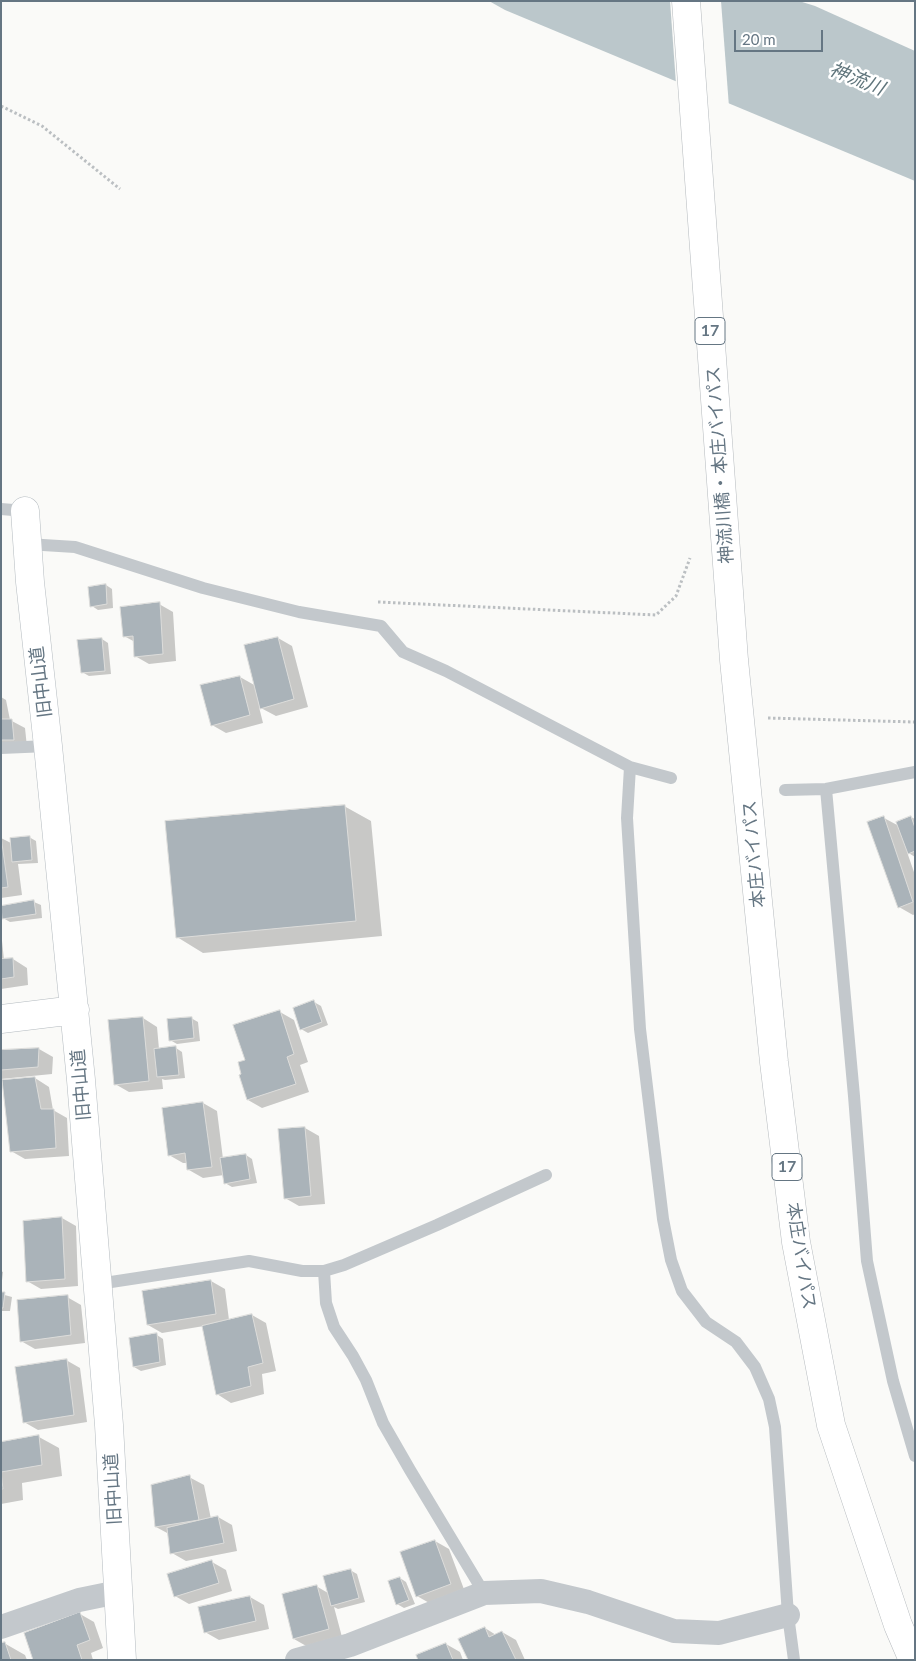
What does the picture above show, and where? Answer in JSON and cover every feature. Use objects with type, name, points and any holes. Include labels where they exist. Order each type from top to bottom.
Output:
[{"type":"main road","name":"神流川橋・本庄バイパス","points":[[686,1],[734,660]]},
{"type":"main road","name":"旧中山道","points":[[13,510],[27,544],[75,1010],[113,1474],[122,1660]]},
{"type":"main road","name":"本庄バイパス","points":[[734,660],[774,1062],[796,1242],[831,1425],[898,1625],[913,1660]]},
{"type":"main road","points":[[1,1019],[75,1010]]},
{"type":"street","points":[[296,1660],[350,1645],[484,1593],[541,1591],[588,1602],[674,1631],[719,1633],[788,1615]]},
{"type":"street","points":[[1,1627],[79,1600],[118,1592]]},
{"type":"lane","points":[[27,544],[74,547],[203,588],[298,612],[380,626],[403,652],[446,671],[630,767],[671,778]]},
{"type":"lane","points":[[1,748],[48,746]]},
{"type":"lane","points":[[630,767],[627,818],[640,1030],[663,1219],[671,1260],[682,1291],[706,1322],[736,1342],[755,1367],[769,1399],[775,1427],[788,1615],[794,1660]]},
{"type":"lane","points":[[785,790],[826,789],[915,772]]},
{"type":"lane","points":[[826,789],[854,1096],[866,1261],[893,1381],[915,1456]]},
{"type":"lane","points":[[98,1284],[250,1261],[302,1271],[324,1271],[344,1265],[429,1229],[546,1174]]},
{"type":"lane","points":[[324,1271],[326,1303],[334,1327],[366,1380],[383,1423],[484,1593]]},
{"type":"path","points":[[1,106],[42,126],[120,189]]},
{"type":"path","points":[[373,602],[656,615],[676,596],[690,558]]},
{"type":"path","points":[[767,718],[915,722]]},
{"type":"water","name":"神流川","points":[[489,1],[799,1],[815,6],[915,51],[915,181],[505,10]]},
{"type":"pier","points":[[670,1],[721,1],[729,107],[676,84]]},
{"type":"building","points":[[106,584],[107,604],[90,607],[88,587]]},
{"type":"building","points":[[160,602],[163,654],[134,657],[133,636],[123,637],[120,607]]},
{"type":"building","points":[[278,637],[294,699],[260,709],[244,645]]},
{"type":"building","points":[[102,638],[105,671],[81,673],[77,640]]},
{"type":"building","points":[[240,676],[250,715],[211,726],[200,685]]},
{"type":"building","points":[[1,719],[12,719],[14,740],[1,740]]},
{"type":"building","points":[[345,805],[356,921],[176,938],[165,821]]},
{"type":"building","points":[[884,816],[913,902],[898,908],[867,822]]},
{"type":"building","points":[[911,816],[915,828],[915,851],[908,854],[896,822]]},
{"type":"building","points":[[1,836],[8,887],[1,888]]},
{"type":"building","points":[[30,836],[32,860],[12,862],[10,838]]},
{"type":"building","points":[[34,900],[36,914],[2,919],[1,906]]},
{"type":"building","points":[[13,958],[14,977],[1,979],[1,959]]},
{"type":"building","points":[[314,1000],[322,1022],[300,1030],[293,1008]]},
{"type":"building","points":[[280,1010],[294,1054],[287,1057],[296,1084],[247,1100],[239,1075],[241,1074],[238,1062],[245,1060],[233,1025]]},
{"type":"building","points":[[143,1017],[149,1081],[114,1085],[108,1020]]},
{"type":"building","points":[[192,1017],[194,1038],[169,1041],[167,1019]]},
{"type":"building","points":[[176,1046],[179,1075],[157,1077],[154,1049]]},
{"type":"building","points":[[39,1048],[38,1067],[1,1070],[1,1050]]},
{"type":"building","points":[[35,1077],[41,1109],[54,1109],[56,1148],[10,1152],[2,1080]]},
{"type":"building","points":[[203,1102],[212,1167],[187,1170],[185,1153],[168,1156],[162,1108]]},
{"type":"building","points":[[305,1127],[311,1196],[284,1199],[278,1129]]},
{"type":"building","points":[[246,1154],[250,1179],[224,1184],[220,1158]]},
{"type":"building","points":[[62,1217],[65,1279],[26,1282],[23,1221]]},
{"type":"building","points":[[211,1280],[216,1314],[147,1325],[142,1291]]},
{"type":"building","points":[[1,1292],[5,1292],[3,1308],[1,1308]]},
{"type":"building","points":[[68,1295],[71,1335],[20,1342],[17,1300]]},
{"type":"building","points":[[252,1314],[263,1363],[248,1367],[251,1386],[216,1395],[202,1326]]},
{"type":"building","points":[[157,1333],[160,1362],[133,1367],[129,1338]]},
{"type":"building","points":[[67,1359],[74,1415],[23,1423],[15,1367]]},
{"type":"building","points":[[39,1435],[42,1465],[1,1472],[1,1442]]},
{"type":"building","points":[[1,1472],[3,1489],[1,1489]]},
{"type":"building","points":[[190,1475],[199,1520],[155,1527],[151,1485]]},
{"type":"building","points":[[218,1516],[224,1543],[170,1554],[167,1528]]},
{"type":"building","points":[[435,1540],[451,1584],[416,1597],[400,1552]]},
{"type":"building","points":[[212,1560],[219,1583],[174,1597],[167,1574]]},
{"type":"building","points":[[351,1569],[359,1598],[331,1606],[323,1576]]},
{"type":"building","points":[[400,1577],[409,1600],[396,1605],[388,1581]]},
{"type":"building","points":[[317,1585],[329,1629],[293,1639],[282,1594]]},
{"type":"building","points":[[250,1596],[256,1621],[204,1633],[198,1607]]},
{"type":"building","points":[[80,1612],[90,1640],[77,1645],[82,1660],[33,1660],[24,1633]]},
{"type":"building","points":[[485,1627],[489,1637],[502,1631],[516,1660],[468,1660],[458,1639]]},
{"type":"building","points":[[5,1642],[11,1660],[1,1660],[1,1643]]},
{"type":"building","points":[[446,1643],[453,1660],[418,1660],[416,1655]]}]
